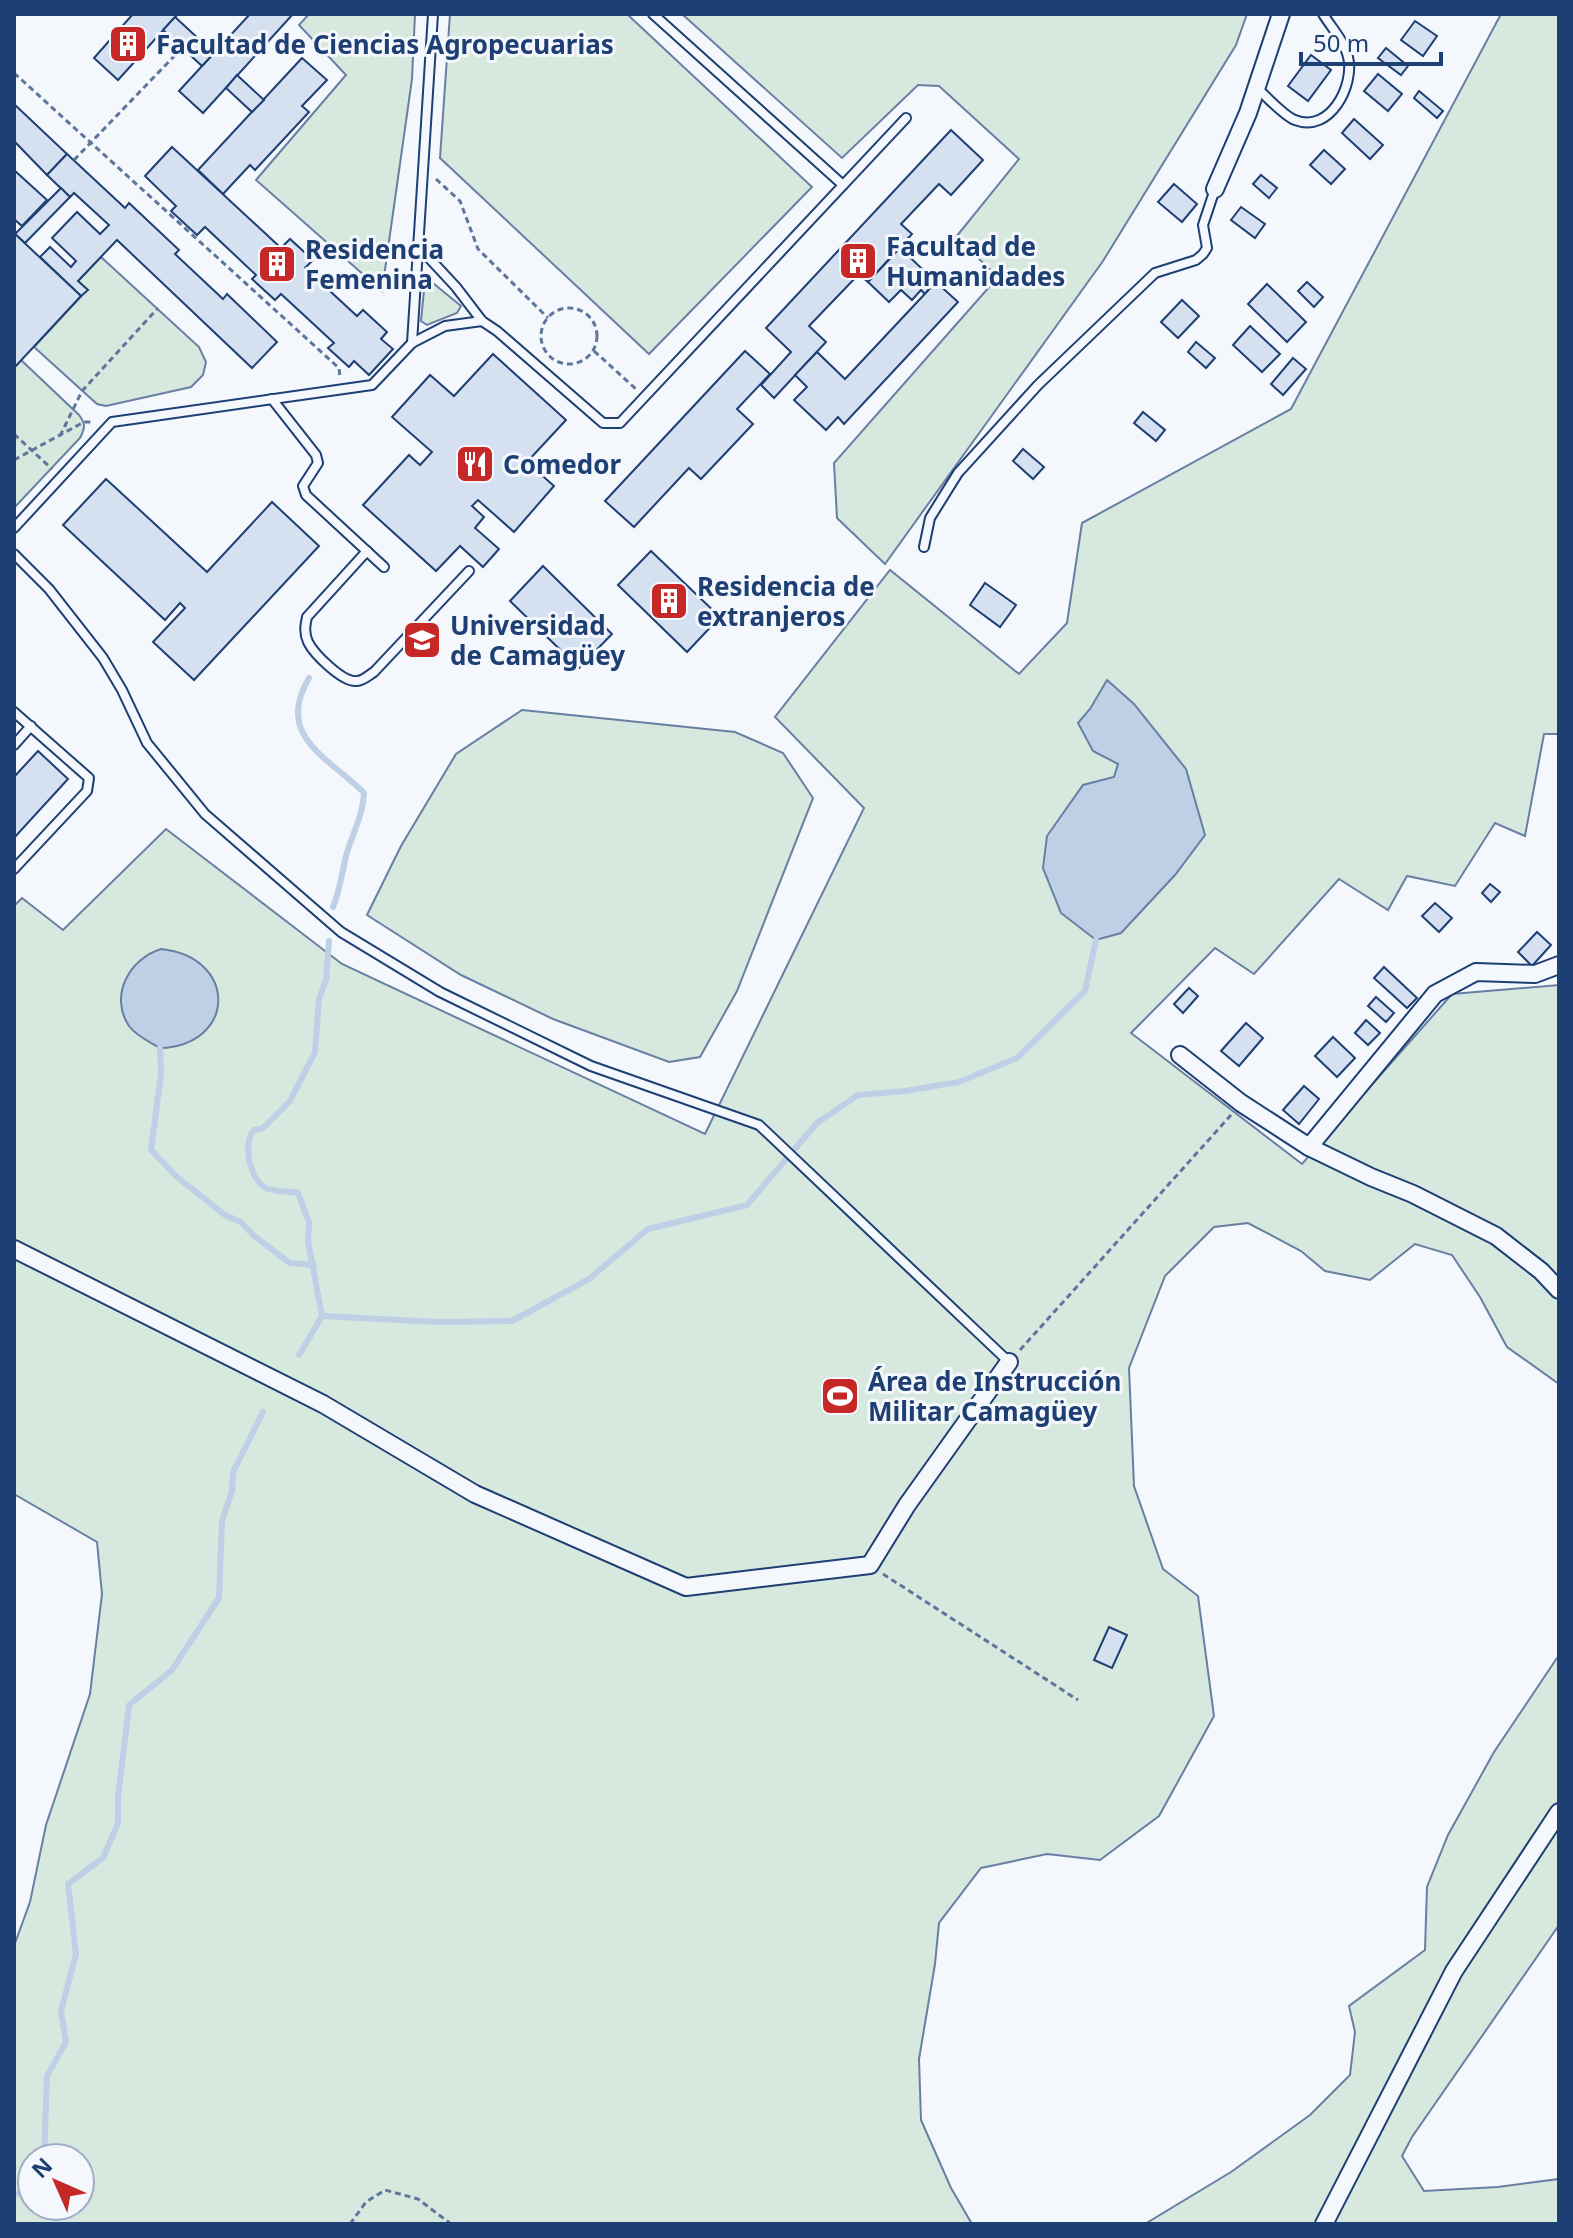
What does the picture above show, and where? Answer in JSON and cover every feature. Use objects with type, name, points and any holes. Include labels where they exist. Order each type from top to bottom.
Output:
[{"type":"street","points":[[1215,189],[1257,88],[1281,14]]},
{"type":"street","points":[[1309,1147],[1435,994],[1476,972],[1535,974],[1559,965]]},
{"type":"street","points":[[1180,1055],[1241,1103],[1309,1147],[1496,1236],[1541,1271],[1559,1290]]},
{"type":"street","points":[[14,1249],[323,1404],[475,1494],[686,1587],[870,1565],[907,1505],[1009,1362]]},
{"type":"street","points":[[1324,2224],[1454,1971],[1559,1812]]},
{"type":"lane","points":[[412,343],[433,14]]},
{"type":"lane","points":[[653,14],[843,185]]},
{"type":"lane","points":[[1257,88],[1295,120],[1313,122],[1331,113],[1349,76],[1348,54],[1323,14]]},
{"type":"lane","points":[[417,245],[482,321],[603,423],[620,423],[906,118]]},
{"type":"lane","points":[[924,547],[930,518],[946,490],[1038,385],[1155,273],[1196,260],[1203,254],[1207,248],[1203,225],[1215,189]]},
{"type":"lane","points":[[14,528],[112,422],[372,385],[412,343],[445,326],[482,321]]},
{"type":"lane","points":[[272,399],[316,455],[318,463],[303,486],[306,495],[384,567]]},
{"type":"lane","points":[[367,551],[307,617],[304,630],[309,645],[347,680],[360,681],[374,672],[469,571]]},
{"type":"lane","points":[[14,554],[49,589],[103,658],[147,743],[205,814],[341,932],[440,992],[591,1066],[759,1125],[1009,1362]]},
{"type":"lane","points":[[14,712],[89,778],[87,791],[14,869]]},
{"type":"lane","points":[[14,745],[31,726]]},
{"type":"path","points":[[74,160],[182,48]]},
{"type":"path","points":[[14,73],[339,368],[342,390]]},
{"type":"path","points":[[422,165],[460,201],[478,249],[548,318]]},
{"type":"path","points":[[60,436],[82,391],[158,308]]},
{"type":"path","points":[[573,308],[589,316],[597,333],[588,357],[573,364],[556,362],[544,351],[541,342],[543,325],[548,318],[555,312],[573,308]]},
{"type":"path","points":[[593,350],[644,397]]},
{"type":"path","points":[[14,460],[84,422],[112,422]]},
{"type":"path","points":[[14,434],[61,477]]},
{"type":"path","points":[[1009,1362],[1241,1103]]},
{"type":"path","points":[[870,1565],[1078,1700]]},
{"type":"path","points":[[350,2224],[366,2202],[385,2190],[418,2199],[451,2224]]},
{"type":"shaded area","points":[[309,14],[415,14],[412,79],[382,291],[256,180],[346,75],[299,25]]},
{"type":"shaded area","points":[[450,14],[627,14],[812,187],[649,354],[440,158]]},
{"type":"shaded area","points":[[682,14],[1247,14],[1236,45],[1103,261],[885,564],[837,518],[834,463],[998,277],[956,237],[1019,159],[939,86],[918,85],[842,158]]},
{"type":"shaded area","points":[[1501,14],[1559,14],[1559,734],[1544,734],[1525,836],[1495,823],[1455,886],[1407,876],[1388,910],[1339,879],[1254,974],[1215,948],[1131,1033],[1302,1164],[1452,994],[1559,985],[1559,1384],[1507,1347],[1480,1297],[1452,1255],[1415,1244],[1370,1280],[1325,1271],[1301,1251],[1248,1223],[1214,1227],[1165,1276],[1129,1368],[1134,1486],[1163,1569],[1198,1596],[1214,1716],[1159,1816],[1100,1860],[1047,1854],[981,1868],[939,1923],[919,2059],[921,2120],[951,2188],[972,2224],[14,2224],[14,1946],[30,1902],[46,1825],[90,1694],[102,1594],[97,1542],[14,1494],[14,906],[22,898],[63,930],[166,829],[342,964],[705,1134],[864,808],[775,717],[890,570],[1019,674],[1067,623],[1082,523],[1291,409]]},
{"type":"shaded area","points":[[101,257],[199,347],[206,362],[203,375],[191,387],[106,406],[97,404],[34,347],[87,290],[78,281]]},
{"type":"shaded area","points":[[428,279],[461,306],[457,313],[427,325],[421,321],[425,280]]},
{"type":"shaded area","points":[[21,360],[79,415],[84,426],[80,438],[14,508],[14,368]]},
{"type":"shaded area","points":[[522,710],[735,732],[783,753],[813,798],[737,991],[700,1057],[669,1062],[553,1019],[461,975],[367,915],[401,846],[456,754]]},
{"type":"shaded area","points":[[1559,1655],[1559,1925],[1412,2137],[1402,2156],[1424,2191],[1498,2187],[1559,2179],[1559,2224],[1145,2224],[1231,2172],[1310,2115],[1350,2075],[1355,2032],[1349,2006],[1425,1950],[1427,1887],[1448,1835],[1494,1752]]},
{"type":"water","points":[[1107,680],[1134,704],[1186,769],[1205,835],[1175,875],[1121,933],[1096,940],[1061,913],[1043,868],[1047,836],[1083,785],[1114,777],[1118,764],[1093,751],[1078,723]]},
{"type":"water","points":[[161,949],[186,955],[204,967],[215,983],[218,1000],[214,1017],[203,1032],[185,1043],[160,1048],[132,1030],[121,1003],[122,991],[132,970],[140,961]]},
{"type":"building","name":"Facultad de Ciencias Agropecuarias","points":[[133,14],[178,14],[118,80],[94,58]]},
{"type":"building","points":[[250,14],[293,14],[203,113],[179,91]]},
{"type":"building","points":[[175,17],[214,53],[202,66],[163,30]]},
{"type":"building","points":[[1415,21],[1437,36],[1423,56],[1401,40]]},
{"type":"building","points":[[1386,48],[1408,66],[1401,75],[1378,58]]},
{"type":"building","points":[[1311,55],[1331,70],[1308,101],[1288,86]]},
{"type":"building","points":[[302,58],[327,80],[302,106],[309,112],[255,170],[250,165],[223,194],[198,170]]},
{"type":"building","points":[[1378,74],[1402,94],[1388,111],[1364,91]]},
{"type":"building","points":[[237,75],[264,100],[252,112],[226,88]]},
{"type":"building","points":[[1419,91],[1443,111],[1437,118],[1414,98]]},
{"type":"building","points":[[14,104],[67,154],[47,175],[14,141]]},
{"type":"building","points":[[1354,119],[1383,145],[1370,159],[1342,133]]},
{"type":"building","name":"Facultad de Humanidades","points":[[951,130],[983,160],[951,195],[939,184],[901,224],[912,234],[868,282],[859,274],[809,326],[826,342],[774,398],[761,385],[791,352],[766,328]]},
{"type":"building","name":"Residencia Femenina","points":[[172,147],[281,248],[290,239],[313,260],[305,268],[357,316],[363,310],[387,332],[381,339],[393,349],[369,375],[354,361],[349,367],[328,348],[334,343],[281,294],[275,300],[252,279],[256,275],[205,227],[197,235],[171,211],[176,206],[145,176]]},
{"type":"building","points":[[1324,150],[1345,169],[1331,184],[1310,165]]},
{"type":"building","points":[[67,154],[125,208],[129,203],[179,250],[175,254],[223,299],[227,294],[277,342],[252,368],[117,240],[78,281],[88,290],[81,296],[40,257],[50,247],[71,267],[76,261],[52,238],[77,212],[100,234],[109,225],[74,193],[70,197],[47,175]]},
{"type":"building","points":[[14,170],[47,200],[22,226],[14,219]]},
{"type":"building","points":[[1261,175],[1277,188],[1269,198],[1253,184]]},
{"type":"building","points":[[1174,184],[1197,204],[1182,222],[1158,202]]},
{"type":"building","points":[[61,188],[70,197],[25,243],[15,234]]},
{"type":"building","points":[[1241,207],[1265,224],[1255,238],[1231,220]]},
{"type":"building","points":[[14,235],[81,296],[14,368]]},
{"type":"building","points":[[900,248],[936,282],[925,294],[921,290],[912,300],[901,290],[889,302],[868,282]]},
{"type":"building","points":[[936,282],[958,302],[844,424],[838,417],[826,430],[794,400],[807,387],[795,375],[817,352],[845,379]]},
{"type":"building","points":[[1307,282],[1323,297],[1314,307],[1298,291]]},
{"type":"building","points":[[1267,284],[1306,322],[1287,342],[1248,304]]},
{"type":"building","points":[[1182,300],[1199,316],[1178,338],[1161,322]]},
{"type":"building","points":[[1250,326],[1280,354],[1262,372],[1233,345]]},
{"type":"building","points":[[1196,342],[1215,358],[1206,368],[1188,352]]},
{"type":"building","points":[[745,351],[770,374],[737,409],[753,424],[701,479],[689,468],[634,527],[605,501]]},
{"type":"building","name":"Comedor","points":[[493,354],[566,420],[527,462],[554,486],[514,532],[478,500],[472,506],[484,517],[475,528],[499,549],[483,567],[460,546],[436,571],[363,505],[409,455],[420,465],[432,452],[392,417],[430,375],[454,396]]},
{"type":"building","points":[[1293,358],[1306,369],[1283,395],[1271,384]]},
{"type":"building","points":[[1143,412],[1165,430],[1156,441],[1134,423]]},
{"type":"building","points":[[1023,449],[1044,467],[1033,479],[1013,461]]},
{"type":"building","points":[[106,479],[207,572],[272,502],[319,546],[194,680],[153,642],[185,608],[180,603],[165,620],[63,525]]},
{"type":"building","name":"Residencia de extranjeros","points":[[651,551],[720,617],[687,652],[618,585]]},
{"type":"building","points":[[543,566],[612,634],[579,668],[510,601]]},
{"type":"building","points":[[985,583],[1016,605],[1000,627],[970,605]]},
{"type":"building","points":[[38,751],[68,779],[14,838],[14,777]]},
{"type":"building","points":[[1490,884],[1500,892],[1491,902],[1482,893]]},
{"type":"building","points":[[1435,903],[1452,918],[1439,932],[1422,916]]},
{"type":"building","points":[[1537,932],[1551,945],[1532,966],[1518,952]]},
{"type":"building","points":[[1384,967],[1417,998],[1407,1008],[1374,978]]},
{"type":"building","points":[[1189,988],[1198,996],[1183,1013],[1174,1004]]},
{"type":"building","points":[[1376,997],[1394,1013],[1386,1022],[1368,1006]]},
{"type":"building","points":[[1366,1020],[1380,1033],[1368,1045],[1355,1033]]},
{"type":"building","points":[[1246,1023],[1263,1038],[1239,1066],[1221,1051]]},
{"type":"building","points":[[1333,1037],[1355,1058],[1337,1077],[1315,1056]]},
{"type":"building","points":[[1304,1086],[1319,1099],[1299,1124],[1283,1110]]},
{"type":"building","points":[[1109,1627],[1127,1635],[1112,1668],[1094,1660]]},
{"type":"waterway","points":[[309,678],[300,698],[298,716],[302,731],[322,757],[364,793],[333,907]]},
{"type":"waterway","points":[[322,1316],[438,1322],[512,1321],[589,1279],[648,1229],[747,1205],[817,1123],[858,1095],[959,1082],[1017,1058],[1085,991],[1096,940]]},
{"type":"waterway","points":[[299,1355],[322,1316],[308,1241],[309,1222],[298,1193],[269,1189],[260,1184],[252,1170],[248,1152],[254,1130],[262,1129],[290,1101],[315,1052],[319,999],[326,980],[329,941]]},
{"type":"waterway","points":[[160,1048],[161,1074],[151,1150],[177,1177],[225,1215],[241,1222],[290,1263],[314,1265]]},
{"type":"waterway","points":[[45,2142],[47,2076],[66,2042],[61,2011],[76,1954],[68,1884],[103,1858],[118,1823],[129,1705],[172,1670],[219,1598],[222,1521],[232,1491],[233,1472],[263,1412]]},
{"type":"place","name":"Facultad de Ciencias Agropecuarias","points":[[128,44]]},
{"type":"place","name":"Facultad de Humanidades","points":[[858,261]]},
{"type":"place","name":"Residencia Femenina","points":[[277,264]]},
{"type":"place","name":"Comedor","points":[[475,464]]},
{"type":"place","name":"Residencia de extranjeros","points":[[669,601]]},
{"type":"place","name":"Universidad de Camagüey","points":[[422,640]]},
{"type":"place","name":"Área de Instrucción Militar Camagüey","points":[[840,1396]]}]
